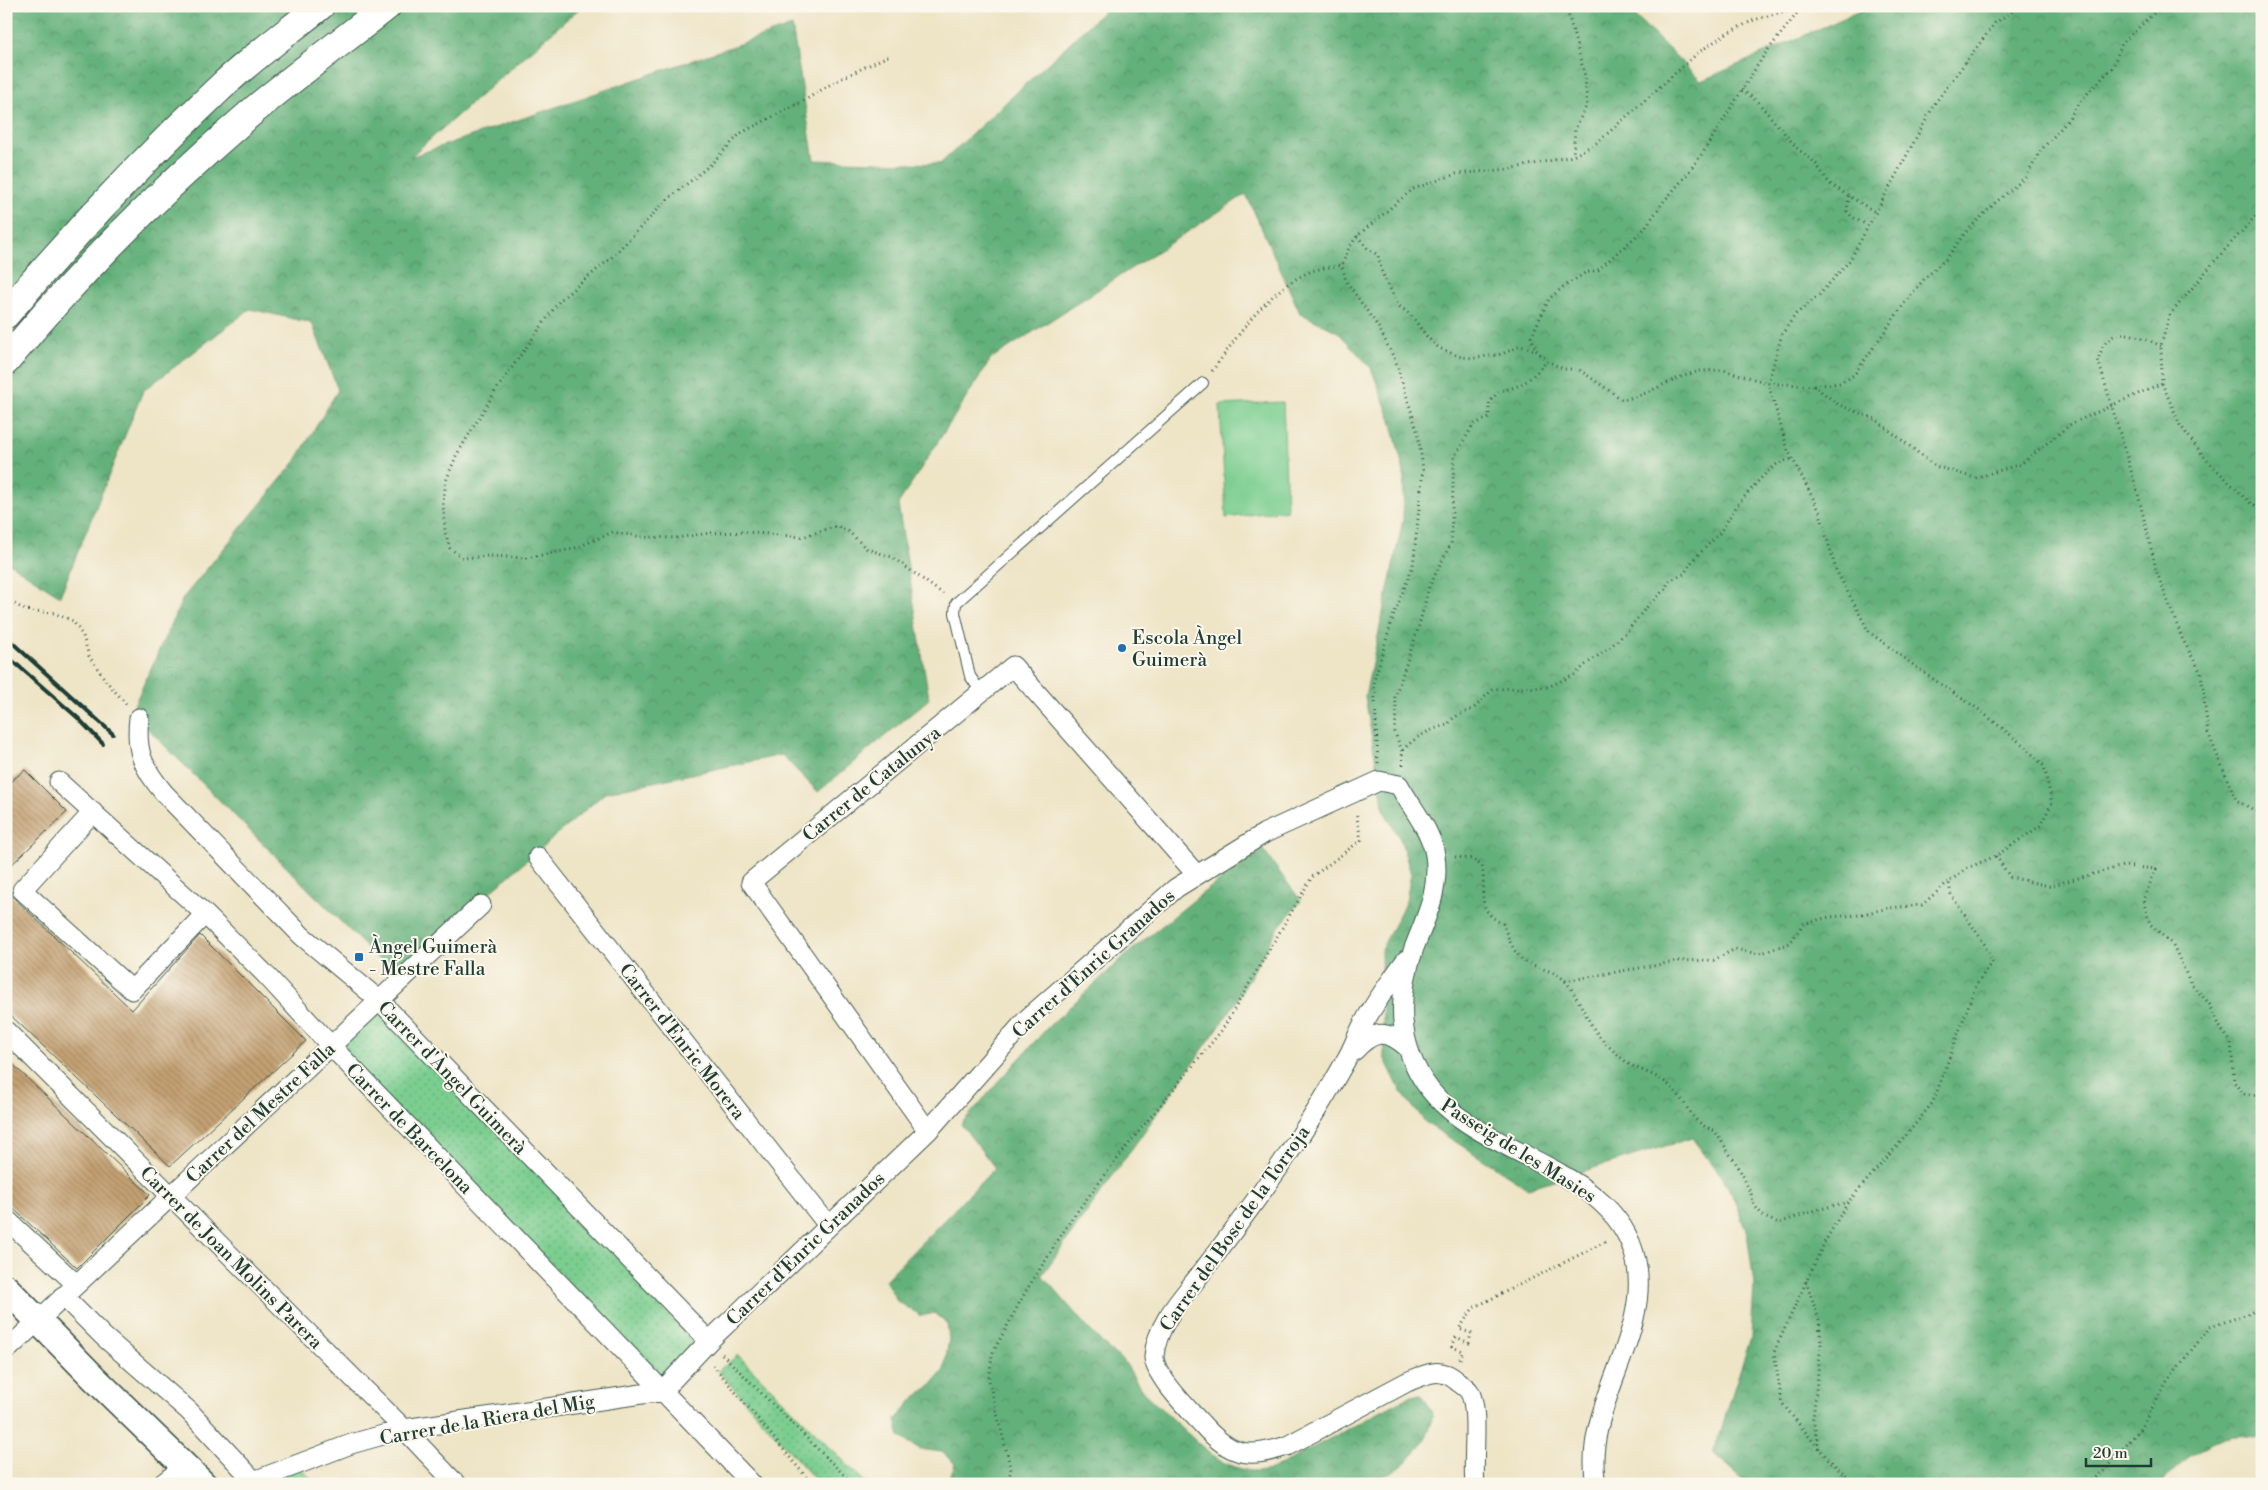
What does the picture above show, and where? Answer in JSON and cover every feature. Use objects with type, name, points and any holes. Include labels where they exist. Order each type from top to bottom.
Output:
[{"type":"highway","points":[[6,314],[59,250],[139,167],[224,84],[320,6]]},
{"type":"highway","points":[[6,360],[86,270],[159,195],[254,111],[387,6]]},
{"type":"main road","points":[[6,1288],[94,1378],[194,1475]]},
{"type":"street","name":"Carrer de Catalunya","points":[[928,1131],[751,882],[1013,666],[1196,874]]},
{"type":"street","name":"Carrer d'Àngel Guimerà","points":[[140,718],[137,738],[140,756],[150,776],[159,788],[302,936],[379,1000],[705,1346]]},
{"type":"street","points":[[1379,781],[1399,785],[1426,830],[1434,855],[1435,884],[1428,916],[1414,948]]},
{"type":"street","name":"Carrer d'Enric Granados","points":[[662,1391],[828,1225],[928,1131],[1027,1019],[1176,888],[1265,833],[1379,781]]},
{"type":"street","name":"Carrer de Barcelona","points":[[59,782],[205,914],[266,975],[331,1046],[752,1484]]},
{"type":"street","points":[[93,812],[22,890],[132,990],[205,914]]},
{"type":"street","name":"Carrer d'Enric Morera","points":[[538,857],[828,1225]]},
{"type":"street","name":"Carrer del Mestre Falla","points":[[6,1345],[9,1348],[481,905]]},
{"type":"street","name":"Passeig de les Masies","points":[[1414,948],[1403,987],[1403,1026],[1407,1047],[1424,1081],[1438,1100],[1487,1134],[1590,1193],[1612,1212],[1626,1232],[1637,1263],[1638,1303],[1602,1415],[1593,1450],[1593,1468],[1596,1484]]},
{"type":"street","name":"Carrer del Bosc de la Torroja","points":[[1414,948],[1365,1020],[1347,1059],[1272,1179],[1170,1313],[1158,1339],[1154,1359],[1163,1380],[1209,1433],[1229,1448],[1245,1455],[1268,1452],[1287,1446],[1407,1382],[1425,1374],[1441,1372]]},
{"type":"street","name":"Carrer de Joan Molins Parera","points":[[6,1031],[404,1429],[456,1484]]},
{"type":"street","points":[[1347,1059],[1370,1036],[1381,1033],[1389,1034],[1407,1047]]},
{"type":"street","points":[[6,1219],[70,1290]]},
{"type":"street","name":"Carrer de la Riera del Mig","points":[[70,1290],[104,1338],[188,1411],[254,1481],[342,1447],[404,1429],[662,1391]]},
{"type":"street","points":[[1441,1372],[1455,1379],[1469,1392],[1474,1408],[1475,1484]]},
{"type":"street","points":[[162,1484],[194,1475]]},
{"type":"lane","points":[[981,692],[970,676],[955,613],[956,603],[1203,382]]},
{"type":"path","points":[[1566,6],[1585,76],[1586,105],[1575,129],[1573,156]]},
{"type":"path","points":[[1379,781],[1374,681],[1393,617],[1413,566],[1423,470],[1418,433],[1396,362],[1378,328],[1346,281],[1342,265],[1357,236],[1413,189],[1435,180],[1456,174],[1509,169],[1573,156],[1598,142],[1699,52],[1727,33],[1754,20],[1803,6]]},
{"type":"path","points":[[1803,6],[1764,55],[1704,151],[1644,229],[1598,270],[1586,273],[1562,287],[1549,299],[1531,337],[1536,350],[1547,361],[1564,369],[1578,369],[1623,400],[1641,395],[1699,370],[1724,370],[1768,383],[1814,386],[1840,383],[1854,375],[1906,301],[1925,278],[1947,258],[1971,227],[2026,177],[2041,150],[2063,126],[2085,96],[2113,67],[2122,43],[2154,12],[2172,6]]},
{"type":"path","points":[[1565,981],[1679,960],[1714,960],[1735,949],[1759,954],[1790,942],[1802,924],[1829,917],[1858,915],[1889,908],[1922,905],[1965,869],[1996,856],[2040,826],[2052,803],[2044,766],[2023,745],[1978,709],[1927,675],[1870,632],[1836,570],[1819,510],[1788,450],[1768,383],[1782,334],[1796,314],[1819,295],[1850,260],[1935,103],[1995,23],[2021,6]]},
{"type":"path","points":[[888,56],[834,82],[807,99],[741,133],[710,166],[666,201],[610,258],[560,300],[496,390],[456,456],[446,481],[443,502],[445,532],[450,548],[463,558],[491,556],[526,558],[573,549],[613,532],[642,537],[676,538],[710,533],[746,532],[802,537],[837,526],[848,531],[867,549],[892,558],[956,603]]},
{"type":"path","points":[[1742,90],[1758,102],[1797,148],[1816,164],[1830,184],[1875,212]]},
{"type":"path","points":[[1849,196],[1848,211],[1852,217],[1867,226]]},
{"type":"path","points":[[2262,209],[2213,262],[2169,316],[2161,346],[2162,383],[2180,425],[2206,459],[2251,504],[2262,508]]},
{"type":"path","points":[[1357,236],[1368,249],[1378,255],[1382,273],[1399,306],[1410,314],[1428,338],[1440,348],[1461,357],[1475,358],[1502,354],[1520,346],[1536,350]]},
{"type":"path","points":[[1203,382],[1265,303],[1291,282],[1313,271],[1342,265]]},
{"type":"path","points":[[2161,346],[2134,335],[2118,335],[2106,342],[2098,360],[2138,494],[2157,573],[2182,638],[2201,673],[2208,733],[2236,800],[2259,813],[2262,836]]},
{"type":"path","points":[[1399,785],[1406,776],[1401,757],[1402,751],[1394,730],[1397,715],[1395,698],[1420,626],[1429,587],[1451,543],[1454,456],[1474,424],[1489,418],[1489,403],[1499,391],[1516,388],[1532,378],[1547,361]]},
{"type":"path","points":[[1814,386],[1839,405],[1875,419],[1935,466],[1975,478],[2021,464],[2071,424],[2162,383]]},
{"type":"path","points":[[1402,751],[1420,736],[1448,725],[1450,720],[1458,714],[1473,708],[1493,689],[1548,687],[1576,674],[1584,665],[1610,647],[1635,623],[1644,610],[1665,589],[1669,581],[1684,574],[1693,560],[1719,534],[1737,504],[1762,477],[1778,464],[1792,459]]},
{"type":"path","points":[[6,600],[25,610],[54,614],[73,621],[83,636],[89,656],[106,681],[140,718]]},
{"type":"path","points":[[1007,1484],[1011,1470],[989,1381],[992,1354],[1026,1290],[1072,1218],[1131,1141],[1222,1030],[1312,877],[1361,840],[1356,811]]},
{"type":"path","points":[[1434,855],[1472,859],[1482,866],[1484,908],[1492,918],[1504,924],[1509,939],[1521,958],[1530,965],[1553,972],[1565,981],[1591,1026],[1602,1040],[1630,1064],[1654,1075],[1669,1085],[1702,1126],[1714,1130],[1739,1168],[1754,1205],[1764,1217],[1779,1223],[1816,1210],[1848,1202]]},
{"type":"path","points":[[1996,856],[2010,877],[2049,886],[2124,866],[2156,870],[2143,900],[2150,924],[2173,944],[2191,984],[2209,1003],[2221,1029],[2231,1042],[2234,1082],[2243,1094],[2262,1095]]},
{"type":"path","points":[[1853,1484],[1819,1449],[1782,1403],[1774,1352],[1824,1243],[1848,1202],[1933,1102],[1976,985],[1992,962],[1984,943],[1951,895],[1949,882]]},
{"type":"path","points":[[1441,1372],[1449,1355],[1461,1360],[1463,1351],[1452,1347],[1456,1337],[1469,1343],[1471,1333],[1459,1329],[1473,1308],[1626,1232]]},
{"type":"path","points":[[1806,1280],[1818,1320],[1821,1344],[1813,1419],[1819,1449]]},
{"type":"path","points":[[2088,1484],[2106,1469],[2141,1428],[2167,1381],[2210,1327],[2262,1310]]},
{"type":"path","points":[[705,1346],[812,1484]]},
{"type":"path","points":[[705,1346],[853,1484]]},
{"type":"green space","points":[[6,6],[582,6],[410,157],[792,26],[814,160],[940,164],[1109,6],[1625,6],[1701,81],[1871,6],[2262,6],[2262,1438],[2235,1436],[2204,1447],[2184,1461],[2161,1484],[1749,1484],[1713,1453],[1751,1337],[1754,1284],[1747,1233],[1729,1187],[1692,1138],[1528,1188],[1426,1123],[1401,1092],[1384,1057],[1381,950],[1406,901],[1411,874],[1401,841],[1384,811],[1365,696],[1403,520],[1404,472],[1391,420],[1371,368],[1338,332],[1300,313],[1246,194],[991,359],[898,504],[929,699],[818,792],[782,755],[606,792],[394,975],[131,712],[183,598],[295,462],[338,390],[312,323],[250,309],[143,391],[60,596],[6,561]]},
{"type":"green space","points":[[1283,402],[1287,510],[1226,518],[1220,405]]},
{"type":"green space","points":[[1263,850],[1301,901],[1277,929],[1235,1004],[1042,1275],[1087,1327],[1110,1351],[1124,1361],[1143,1392],[1220,1461],[1241,1469],[1257,1472],[1271,1470],[1412,1395],[1421,1394],[1432,1414],[1427,1434],[1422,1444],[1405,1463],[1386,1475],[1375,1478],[1351,1477],[1324,1484],[948,1484],[955,1464],[942,1452],[920,1449],[900,1437],[896,1420],[914,1398],[929,1388],[944,1370],[949,1339],[947,1323],[935,1313],[921,1316],[897,1301],[885,1280],[995,1168],[961,1124],[1048,1027],[1127,954],[1204,892]]},
{"type":"green space","points":[[379,1000],[698,1346],[662,1385],[331,1046]]},
{"type":"green space","points":[[738,1355],[867,1484],[819,1484],[718,1371]]},
{"type":"green space","points":[[296,1463],[316,1484],[257,1484]]},
{"type":"building","points":[[25,770],[67,812],[6,870],[6,785]]},
{"type":"building","points":[[6,887],[14,898],[132,1010],[200,935],[306,1041],[170,1166],[6,1011]]},
{"type":"building","points":[[6,1058],[150,1195],[77,1268],[6,1202]]},
{"type":"railway","points":[[6,637],[113,734]]},
{"type":"railway","points":[[6,655],[78,718],[103,744]]},
{"type":"place","name":"Escola Àngel Guimerà","points":[[1122,648]]},
{"type":"place","name":"Àngel Guimerà - Mestre Falla","points":[[359,957]]}]
